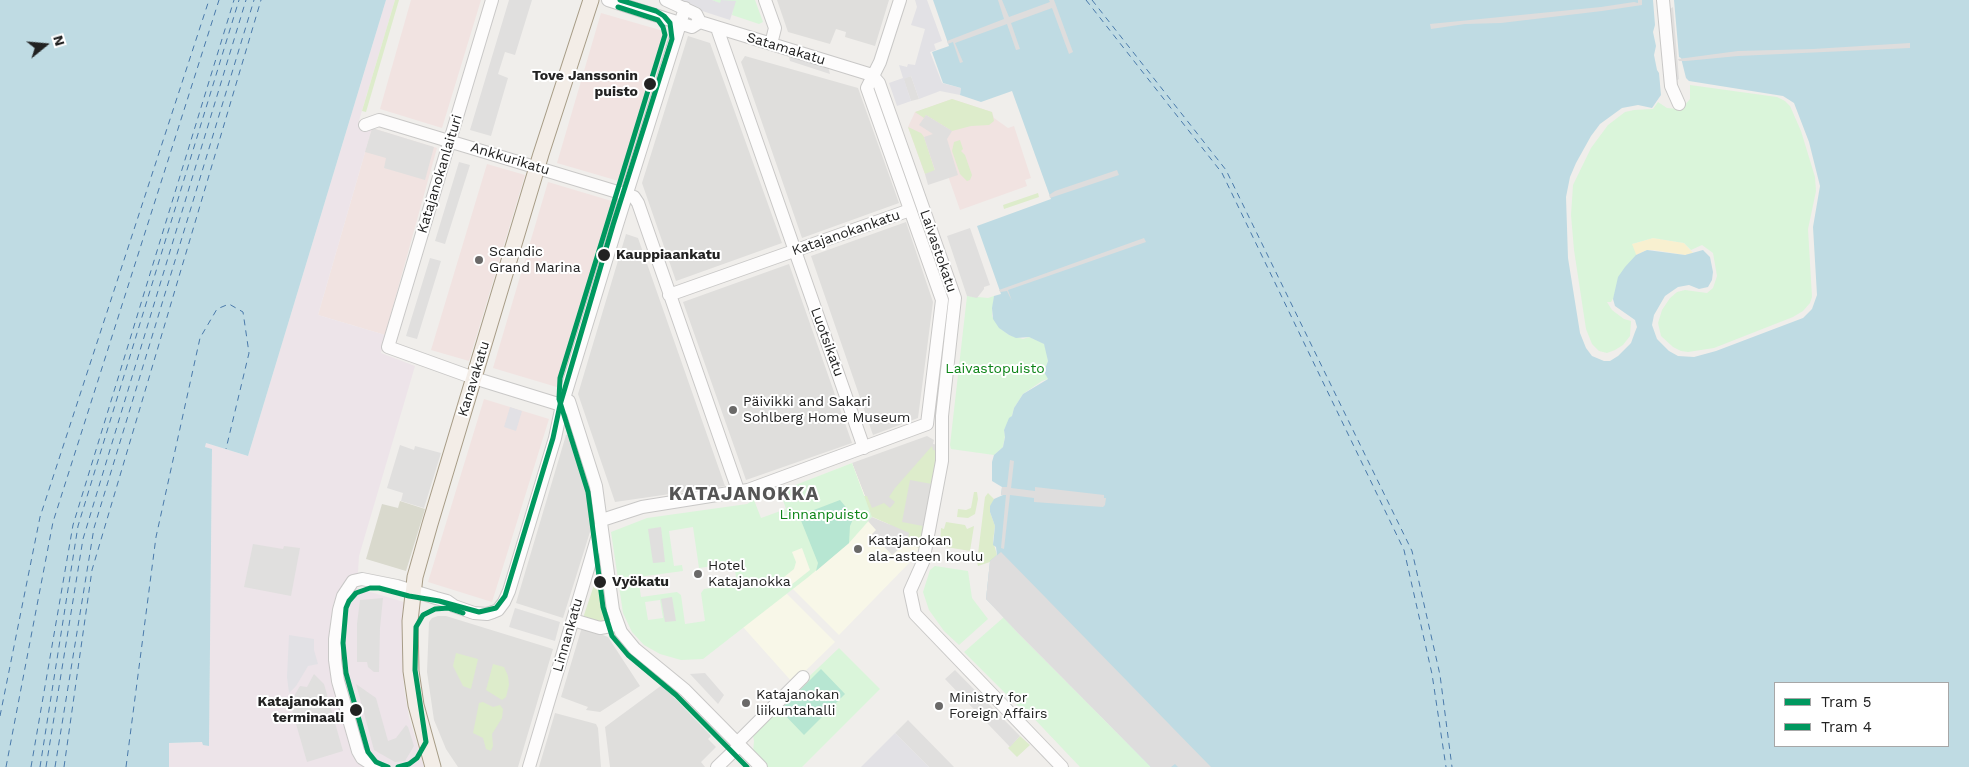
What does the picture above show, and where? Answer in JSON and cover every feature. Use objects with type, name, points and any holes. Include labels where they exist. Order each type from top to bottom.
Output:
[{"type":"main road","name":"Kanavakatu","points":[[429,766],[411,671],[410,631],[413,592],[423,548],[537,168],[591,0]]},
{"type":"street","name":"Katajanokanlaituri","points":[[474,378],[388,347],[492,0]]},
{"type":"street","name":"Satamakatu","points":[[608,0],[692,28],[700,22]]},
{"type":"street","name":"Satamakatu","points":[[666,0],[696,14],[700,22],[872,75]]},
{"type":"street","points":[[765,0],[775,28],[771,44]]},
{"type":"street","points":[[872,75],[880,62],[900,0]]},
{"type":"street","points":[[1663,0],[1671,86],[1679,104]]},
{"type":"street","points":[[376,767],[362,758],[358,751],[338,681],[335,660],[339,610],[348,586],[357,579],[374,581],[447,601],[454,606],[474,613],[487,614],[501,607],[509,591],[566,407],[567,388],[684,8]]},
{"type":"street","name":"Luotsikatu","points":[[717,28],[864,448]]},
{"type":"street","name":"Laivastokatu","points":[[864,448],[927,424],[942,300],[867,88],[872,75],[879,83],[955,298],[942,416],[942,461],[923,562],[910,591],[915,614],[1031,732],[1039,744],[1062,767]]},
{"type":"street","name":"Ankkurikatu","points":[[365,124],[379,120],[626,194]]},
{"type":"street","points":[[626,194],[634,197],[639,206],[739,493]]},
{"type":"street","name":"Katajanokankatu","points":[[667,289],[683,290],[910,210]]},
{"type":"street","points":[[474,378],[566,407]]},
{"type":"street","name":"Linnankatu","points":[[529,767],[602,520],[596,486],[566,407]]},
{"type":"street","points":[[761,767],[679,684],[635,649],[621,632],[613,610],[602,520],[642,507],[739,493],[864,448]]},
{"type":"street","points":[[572,620],[600,628],[611,626]]},
{"type":"street","points":[[717,767],[803,677]]},
{"type":"shaded area","name":"Katajanokan terminaali","points":[[386,0],[395,0],[358,124],[372,128],[318,315],[385,335],[381,353],[415,366],[359,556],[357,588],[404,602],[402,625],[404,688],[409,717],[424,767],[169,767],[169,743],[203,742],[209,745],[212,450],[205,447],[206,443],[248,456]]},
{"type":"shaded area","points":[[411,0],[481,0],[442,128],[380,109]]},
{"type":"shaded area","points":[[509,0],[532,0],[515,55],[505,52],[498,74],[508,78],[491,136],[470,130]]},
{"type":"shaded area","points":[[681,0],[712,0],[720,3],[721,0],[736,1],[730,20],[693,8]]},
{"type":"shaded area","points":[[777,0],[889,0],[875,46],[845,37],[846,32],[836,29],[830,44],[788,32]]},
{"type":"shaded area","points":[[915,0],[927,0],[942,41],[934,44],[936,50],[930,52],[942,83],[961,88],[960,95],[940,91],[919,99],[911,76],[904,79],[911,101],[897,106],[889,83],[903,78],[899,65],[907,67],[908,64],[915,65],[925,29],[911,25],[917,7]]},
{"type":"shaded area","points":[[1673,7],[1679,79],[1673,83],[1667,11]]},
{"type":"shaded area","points":[[601,13],[667,32],[622,182],[557,163]]},
{"type":"shaded area","points":[[688,36],[710,43],[782,243],[676,281],[642,183]]},
{"type":"shaded area","points":[[788,54],[828,66],[830,74],[790,61]]},
{"type":"shaded area","points":[[745,56],[858,88],[899,203],[802,238],[741,62]]},
{"type":"shaded area","points":[[911,76],[919,99],[911,101],[903,78]]},
{"type":"shaded area","points":[[952,99],[992,112],[994,118],[1008,128],[1014,126],[1031,178],[1025,180],[1027,186],[960,210],[947,173],[927,180],[908,127],[915,112]]},
{"type":"shaded area","points":[[926,115],[952,131],[947,139],[958,175],[928,185],[925,174],[935,170],[924,137],[933,134],[919,125]]},
{"type":"shaded area","points":[[372,128],[437,148],[385,335],[318,315]]},
{"type":"shaded area","points":[[372,128],[434,147],[425,180],[384,168],[386,158],[365,152]]},
{"type":"shaded area","points":[[459,162],[470,165],[445,244],[435,241]]},
{"type":"shaded area","name":"Scandic Grand Marina","points":[[487,164],[525,175],[469,361],[431,350]]},
{"type":"shaded area","points":[[548,182],[615,202],[560,388],[493,368]]},
{"type":"shaded area","points":[[906,222],[933,302],[918,418],[873,435],[811,256]]},
{"type":"shaded area","points":[[970,228],[990,285],[984,287],[977,298],[967,296],[947,236]]},
{"type":"shaded area","points":[[626,234],[638,238],[725,486],[615,502],[578,394]]},
{"type":"shaded area","points":[[430,258],[441,261],[417,339],[406,336]]},
{"type":"shaded area","points":[[789,264],[852,443],[746,480],[683,302]]},
{"type":"shaded area","points":[[484,399],[549,419],[492,602],[428,582]]},
{"type":"shaded area","points":[[510,407],[522,411],[516,431],[504,427]]},
{"type":"shaded area","points":[[566,435],[570,435],[577,454],[592,498],[595,516],[563,618],[516,603]]},
{"type":"shaded area","points":[[927,436],[934,440],[933,444],[939,445],[919,548],[870,509],[852,463]]},
{"type":"shaded area","points":[[400,445],[414,450],[415,446],[441,453],[424,508],[401,501],[403,493],[387,488]]},
{"type":"shaded area","name":"Katajanokan ala-asteen koulu","points":[[852,463],[870,509],[906,543],[919,548],[912,560],[839,635],[793,589],[788,592],[779,581],[769,560],[795,486]]},
{"type":"shaded area","points":[[400,501],[425,509],[406,571],[366,559],[382,504],[398,508]]},
{"type":"shaded area","points":[[872,517],[909,533],[906,543],[892,555],[872,534],[876,530],[868,521]]},
{"type":"shaded area","points":[[661,527],[665,562],[653,563],[648,529]]},
{"type":"shaded area","points":[[253,544],[283,549],[284,546],[300,548],[291,596],[244,587]]},
{"type":"shaded area","points":[[786,593],[835,642],[793,683],[743,627]]},
{"type":"shaded area","points":[[672,597],[676,621],[665,622],[661,599]]},
{"type":"shaded area","points":[[383,598],[379,672],[374,672],[368,667],[367,662],[357,662],[357,624],[360,600]]},
{"type":"shaded area","points":[[515,608],[560,622],[555,641],[509,627]]},
{"type":"shaded area","points":[[446,616],[553,649],[518,767],[458,767],[446,749],[434,720],[427,672],[429,622],[432,618]]},
{"type":"shaded area","points":[[582,627],[608,637],[640,686],[600,712],[586,710],[588,707],[561,697]]},
{"type":"shaded area","points":[[289,635],[314,639],[314,650],[318,664],[308,666],[296,686],[289,693],[287,677]]},
{"type":"shaded area","points":[[955,670],[1020,736],[1010,747],[945,679]]},
{"type":"shaded area","points":[[705,673],[724,695],[718,704],[690,674]]},
{"type":"shaded area","points":[[314,674],[324,684],[343,751],[307,762],[290,703],[300,686],[307,687]]},
{"type":"shaded area","points":[[356,684],[376,698],[388,741],[396,738],[406,725],[408,727],[414,746],[405,761],[395,762],[374,750]]},
{"type":"shaded area","points":[[662,685],[711,736],[708,739],[716,747],[701,762],[705,767],[610,767],[605,727]]},
{"type":"shaded area","points":[[555,713],[596,724],[598,728],[601,767],[539,767]]},
{"type":"shaded area","points":[[908,720],[954,767],[929,767],[895,733]]},
{"type":"shaded area","points":[[895,733],[929,767],[861,767]]},
{"type":"green space","points":[[395,0],[399,0],[366,112],[362,111]]},
{"type":"green space","points":[[712,0],[755,0],[763,22],[759,24],[732,15],[733,10]]},
{"type":"green space","points":[[1690,85],[1777,97],[1790,106],[1801,131],[1815,177],[1816,191],[1808,229],[1812,297],[1810,303],[1803,311],[1793,317],[1714,348],[1688,352],[1681,351],[1673,347],[1661,336],[1658,323],[1662,310],[1670,298],[1677,292],[1685,290],[1707,293],[1713,288],[1717,276],[1713,253],[1702,245],[1691,250],[1684,243],[1653,238],[1632,244],[1637,257],[1611,302],[1607,302],[1612,310],[1624,319],[1631,321],[1630,336],[1623,345],[1615,350],[1607,353],[1599,351],[1592,344],[1586,329],[1574,250],[1571,215],[1573,185],[1591,148],[1608,125],[1625,112],[1653,109],[1658,102],[1667,108],[1677,109],[1684,106],[1690,99]]},
{"type":"green space","points":[[952,99],[992,112],[994,121],[989,125],[971,126],[952,131],[926,115],[924,118],[915,112]]},
{"type":"green space","points":[[908,127],[921,133],[924,137],[935,171],[925,174]]},
{"type":"green space","points":[[960,140],[963,149],[961,151],[965,155],[972,175],[970,180],[967,181],[960,174],[952,151],[954,142]]},
{"type":"green space","points":[[1038,193],[1039,197],[1004,209],[1003,205]]},
{"type":"green space","name":"Laivastopuisto","points":[[967,296],[988,298],[994,296],[992,316],[1001,329],[1009,335],[1023,339],[1029,337],[1041,342],[1047,351],[1048,361],[1045,372],[1048,379],[1023,394],[1004,430],[1003,447],[994,455],[951,449],[950,445]]},
{"type":"green space","points":[[932,446],[933,450],[938,451],[932,484],[910,480],[902,522],[923,526],[919,548],[906,543],[909,533],[868,515],[852,463],[863,496],[867,496],[872,508],[884,503],[890,508],[895,502],[889,497],[895,488]]},
{"type":"green space","name":"Linnanpuisto","points":[[852,463],[872,517],[849,543],[703,659],[681,660],[660,654],[644,645],[632,632],[623,613],[611,532],[647,518],[747,504],[754,500],[761,518],[786,509],[780,491]],"holes":[[[693,527],[699,568],[734,563],[737,584],[704,589],[701,593],[705,621],[685,624],[681,595],[677,592],[641,597],[638,577],[683,571],[682,565],[674,566],[669,531]],[[802,548],[810,570],[786,589],[779,581],[794,569],[796,562],[792,552]],[[660,600],[663,618],[648,620],[645,602]]]},
{"type":"green space","points":[[974,492],[977,492],[978,499],[975,514],[968,518],[957,517],[958,509],[966,510],[971,508]]},
{"type":"green space","points":[[988,493],[994,499],[990,512],[995,526],[993,541],[997,555],[990,562],[978,566],[985,497]]},
{"type":"green space","points":[[840,500],[854,517],[850,526],[849,543],[816,571],[818,563],[800,518],[806,513]]},
{"type":"green space","points":[[946,522],[965,525],[967,529],[974,526],[970,551],[940,546],[941,528],[944,529]]},
{"type":"green space","points":[[935,566],[968,571],[972,598],[988,619],[959,645],[944,631],[929,610],[923,592],[930,570]]},
{"type":"green space","points":[[599,574],[607,625],[583,618]]},
{"type":"green space","points":[[1004,617],[1151,767],[1080,767],[1025,709],[1018,706],[964,652]]},
{"type":"green space","points":[[839,648],[880,689],[802,767],[768,767],[753,752],[754,741],[752,731]]},
{"type":"green space","points":[[456,653],[478,659],[471,689],[463,686],[453,666]]},
{"type":"green space","points":[[493,664],[504,667],[508,676],[509,685],[506,697],[502,700],[486,690]]},
{"type":"green space","points":[[821,669],[845,694],[804,735],[780,710]]},
{"type":"green space","points":[[483,702],[493,707],[500,705],[503,709],[502,718],[492,734],[493,746],[491,751],[486,749],[483,738],[473,733],[479,703]]},
{"type":"green space","points":[[1020,736],[1030,745],[1017,757],[1008,748]]},
{"type":"sand","points":[[1653,238],[1684,243],[1693,253],[1685,255],[1647,250],[1636,255],[1611,302],[1603,264],[1632,244]]},
{"type":"water","points":[[0,0],[386,0],[248,456],[206,443],[205,447],[212,449],[209,746],[203,745],[202,742],[169,743],[169,767],[0,767]]},
{"type":"water","points":[[933,0],[1653,0],[1655,25],[1653,32],[1656,46],[1654,55],[1659,73],[1661,95],[1652,108],[1638,105],[1622,108],[1600,124],[1591,136],[1570,177],[1566,197],[1568,258],[1580,333],[1586,348],[1592,356],[1604,361],[1610,361],[1631,343],[1637,327],[1635,320],[1615,306],[1613,299],[1618,277],[1625,267],[1636,255],[1647,250],[1685,255],[1703,250],[1710,257],[1713,272],[1712,280],[1708,287],[1699,289],[1689,285],[1678,287],[1665,296],[1654,315],[1652,325],[1657,339],[1669,351],[1678,356],[1694,357],[1716,351],[1803,318],[1812,309],[1817,295],[1813,227],[1820,186],[1809,142],[1794,103],[1783,96],[1689,81],[1686,78],[1681,58],[1679,57],[1674,0],[1969,0],[1969,767],[1151,767],[986,599],[990,561],[997,555],[996,547],[993,545],[995,526],[990,506],[994,499],[1003,495],[1001,495],[1002,487],[992,481],[992,462],[994,455],[1003,447],[1004,430],[1023,394],[1048,379],[1044,372],[1048,361],[1044,344],[1029,337],[1016,338],[1009,335],[999,328],[993,319],[994,296],[1001,294],[977,226],[1051,199],[1012,91],[981,102],[960,95],[961,88],[943,83],[932,52],[949,46]]},
{"type":"pier","points":[[998,0],[1002,0],[1009,17],[1050,2],[1049,0],[1054,0],[1073,52],[1069,54],[1052,8],[1011,23],[1020,49],[1016,50],[1007,24],[955,43],[963,62],[960,63],[953,42],[948,44],[947,41],[1004,19]]},
{"type":"pier","points":[[1638,0],[1642,0],[1642,5],[1501,23],[1465,24],[1431,29],[1430,24],[1638,3]]},
{"type":"pier","points":[[1910,43],[1910,48],[1738,56],[1686,61],[1679,61],[1678,59],[1738,51]]},
{"type":"pier","points":[[1117,170],[1119,175],[1050,198],[1049,195],[1055,191]]},
{"type":"pier","points":[[1144,238],[1146,242],[1008,290],[1012,301],[1007,291],[1000,292],[999,290]]},
{"type":"pier","points":[[1010,460],[1014,461],[1011,488],[1035,491],[1035,487],[1104,495],[1104,498],[1106,498],[1105,505],[1103,507],[1034,502],[1034,498],[1010,495],[1004,549],[1001,548],[1006,495],[1001,495],[1002,487],[1007,487]]},
{"type":"pier","points":[[1001,552],[1211,767],[1178,767],[1175,764],[1171,767],[1151,767],[1016,631],[986,599],[990,561]]},
{"type":"ferry route","points":[[0,716],[40,517],[209,0]]},
{"type":"ferry route","points":[[6,767],[53,522],[219,0]]},
{"type":"ferry route","points":[[31,767],[73,525],[234,0]]},
{"type":"ferry route","points":[[40,767],[78,526],[239,0]]},
{"type":"ferry route","points":[[46,767],[83,539],[246,0]]},
{"type":"ferry route","points":[[55,767],[94,528],[254,0]]},
{"type":"ferry route","points":[[64,767],[92,570],[261,0]]},
{"type":"ferry route","points":[[1086,0],[1222,173],[1404,550],[1432,674],[1446,767]]},
{"type":"ferry route","points":[[1092,0],[1226,170],[1412,551],[1440,675],[1452,767]]},
{"type":"ferry route","points":[[126,767],[156,537],[200,338],[217,309],[229,304],[243,312],[249,353],[226,449]]},
{"type":"tram line","name":"5","points":[[388,767],[376,762],[368,752],[346,673],[343,643],[346,608],[356,593],[370,588],[379,588],[439,601],[479,612],[496,608],[505,596],[553,438],[560,405],[613,225],[672,39],[670,23],[664,16],[656,11],[620,0]]},
{"type":"tram line","name":"4","points":[[618,7],[658,20],[663,27],[665,35],[560,378],[559,399],[588,492],[603,607],[612,636],[628,655],[676,695],[747,767]]},
{"type":"tram line","name":"5","points":[[398,767],[409,764],[417,758],[426,742],[415,670],[416,627],[423,615],[435,609],[448,608],[463,613]]},
{"type":"place","name":"Tove Janssonin puisto","points":[[650,84]]},
{"type":"place","name":"Kauppiaankatu","points":[[604,255]]},
{"type":"place","name":"Scandic Grand Marina","points":[[479,260]]},
{"type":"place","name":"Päivikki and Sakari Sohlberg Home Museum","points":[[733,410]]},
{"type":"place","name":"Katajanokan ala-asteen koulu","points":[[858,549]]},
{"type":"place","name":"Hotel Katajanokka","points":[[698,574]]},
{"type":"place","name":"Vyökatu","points":[[600,582]]},
{"type":"place","name":"Katajanokan liikuntahalli","points":[[746,703]]},
{"type":"place","name":"Ministry for Foreign Affairs","points":[[939,706]]},
{"type":"place","name":"Katajanokan terminaali","points":[[356,710]]},
{"type":"district","name":"KATAJANOKKA","points":[[744,494]]}]
